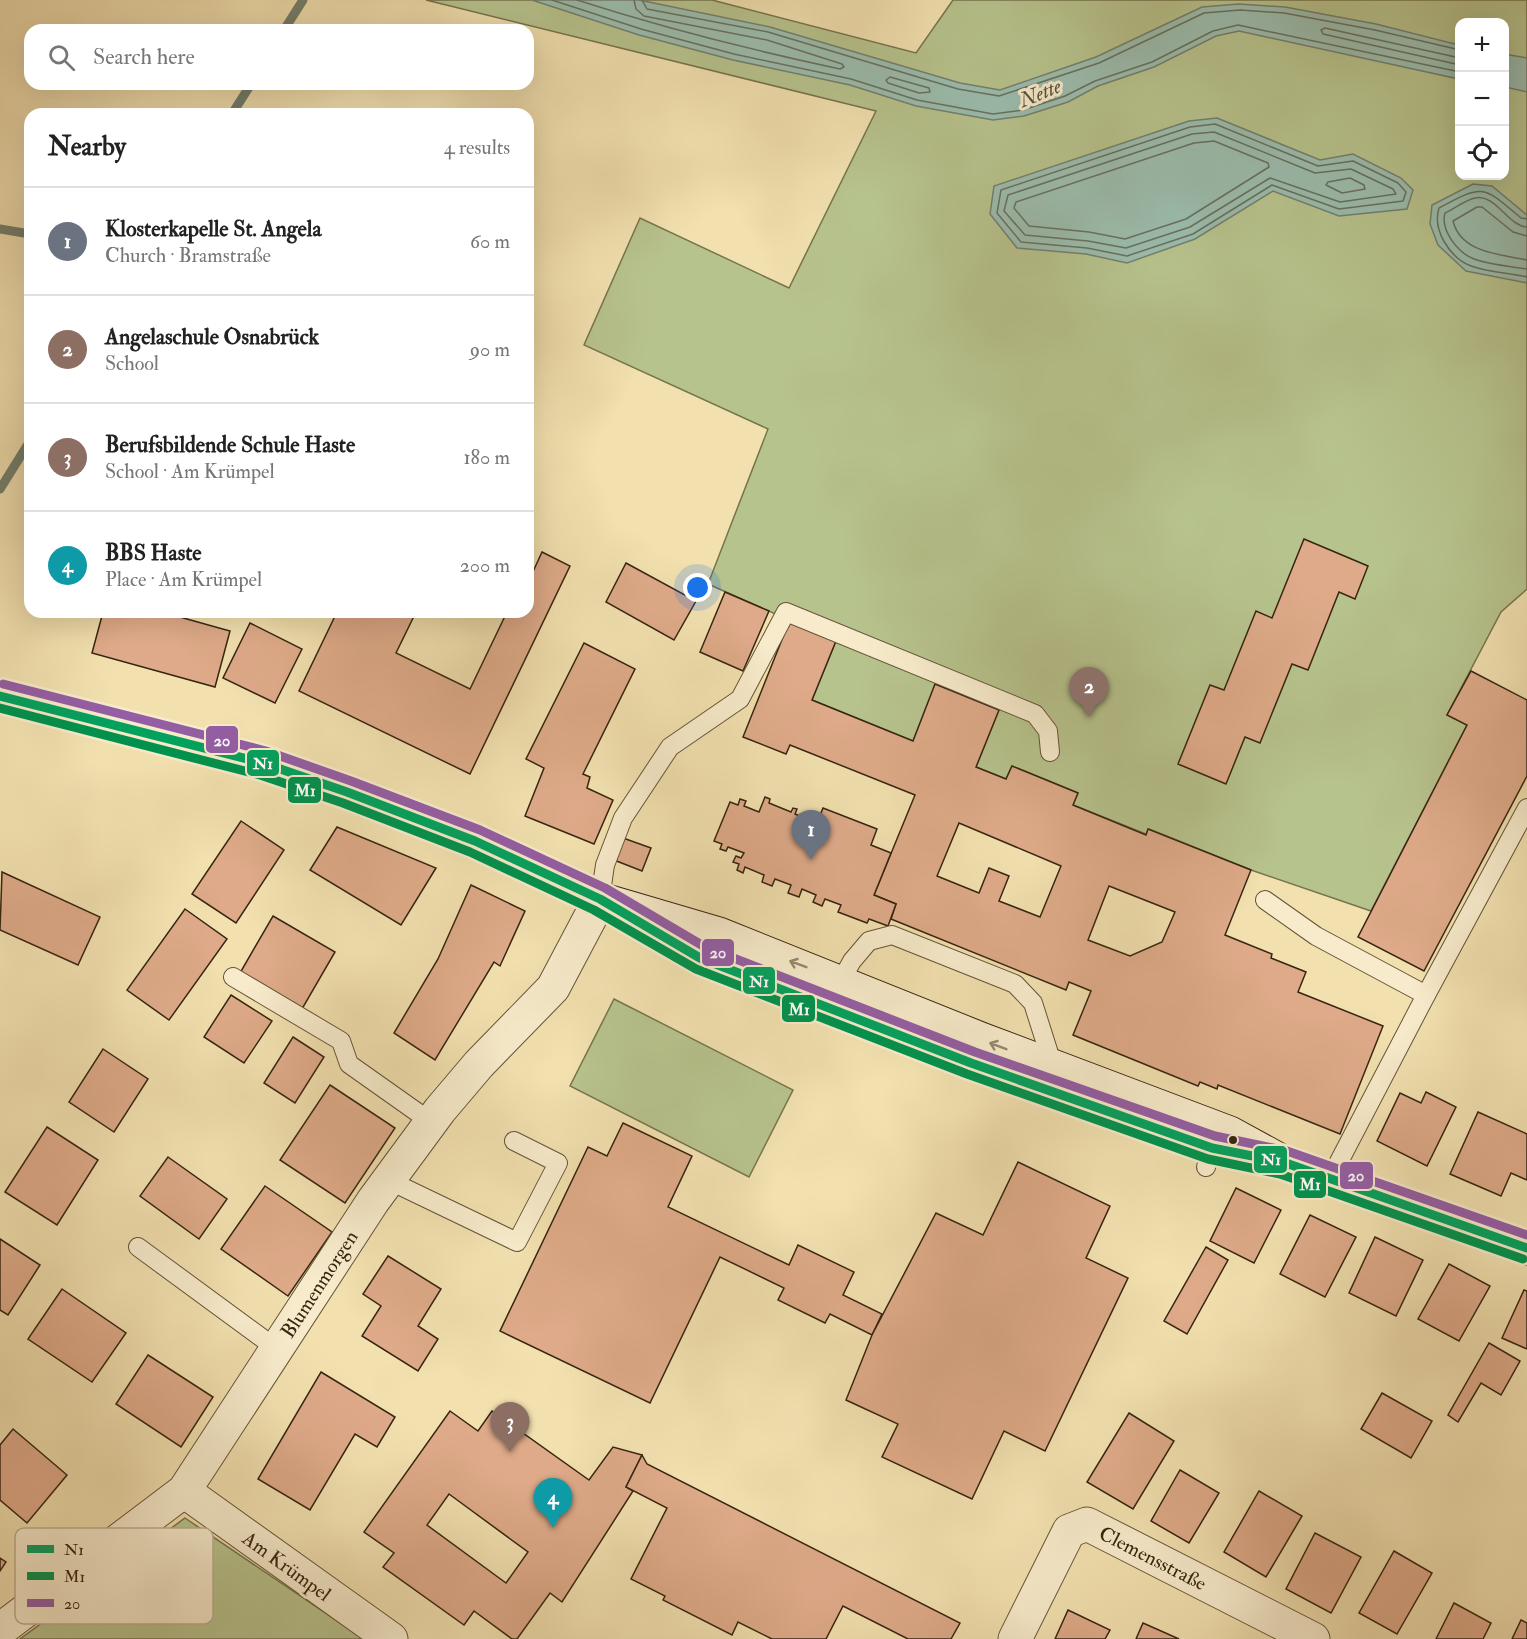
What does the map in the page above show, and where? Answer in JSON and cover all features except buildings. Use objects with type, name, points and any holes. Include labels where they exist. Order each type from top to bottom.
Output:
[{"type":"street","points":[[0,696],[262,763],[475,840],[600,899],[719,934],[971,1063],[1212,1148],[1283,1162],[1527,1248]]},
{"type":"street","name":"Blumenmorgen","points":[[135,1528],[184,1491],[388,1180],[431,1122],[479,1064],[553,988],[600,899]]},
{"type":"street","points":[[835,994],[1053,1066],[1212,1148]]},
{"type":"street","name":"Am Krümpel","points":[[184,1491],[392,1639]]},
{"type":"street","name":"Clemensstraße","points":[[1015,1639],[1069,1531],[1087,1524],[1313,1639]]},
{"type":"street","name":"Blumenmorgen","points":[[0,1630],[15,1619]]},
{"type":"lane","points":[[600,899],[605,865],[623,818],[670,747],[740,699],[786,612],[1035,714],[1048,731],[1050,753]]},
{"type":"lane","points":[[1330,1179],[1527,808]]},
{"type":"lane","points":[[1265,900],[1316,936],[1426,995]]},
{"type":"lane","points":[[835,994],[852,961],[869,941],[892,935],[1015,984],[1033,1003],[1053,1066]]},
{"type":"lane","points":[[233,976],[341,1041],[349,1064],[431,1122]]},
{"type":"lane","points":[[388,1180],[516,1242],[558,1163],[514,1141]]},
{"type":"lane","points":[[138,1247],[277,1349]]},
{"type":"green space","points":[[426,0],[712,0],[916,53],[953,0],[1527,0],[1527,589],[1501,612],[1447,715],[1467,725],[1371,911],[1251,870],[1149,829],[1146,834],[1073,805],[1078,793],[1012,766],[1006,779],[976,767],[999,710],[936,684],[913,741],[812,700],[836,641],[708,584],[768,429],[584,345],[640,218],[789,288],[876,111],[534,27],[534,24],[523,24]]},
{"type":"green space","points":[[614,999],[793,1090],[749,1177],[570,1086]]},
{"type":"green space","points":[[185,1518],[200,1528],[171,1528]]},
{"type":"green space","points":[[213,1537],[364,1639],[20,1639],[40,1624],[213,1624]]},
{"type":"water","name":"Nette","points":[[532,0],[639,0],[770,27],[960,83],[1000,90],[1096,57],[1202,7],[1239,4],[1285,7],[1376,24],[1455,44],[1455,78],[1239,31],[1216,36],[1154,67],[1098,86],[1068,102],[1024,116],[993,120],[916,106],[850,85],[733,60],[639,35]]},
{"type":"water","points":[[1509,55],[1527,58],[1527,92],[1509,88]]},
{"type":"water","points":[[1217,118],[1320,160],[1353,154],[1401,178],[1413,190],[1407,209],[1339,216],[1273,191],[1195,239],[1127,263],[1086,254],[1017,248],[990,214],[994,186],[1189,121]]},
{"type":"water","points":[[1473,184],[1492,186],[1527,215],[1527,283],[1466,271],[1438,245],[1430,224],[1432,205]]},
{"type":"waterway","points":[[288,24],[303,0]]},
{"type":"waterway","points":[[236,108],[247,90]]},
{"type":"waterway","points":[[0,229],[24,233]]},
{"type":"waterway","points":[[0,489],[24,451]]},
{"type":"transit line","name":"20","points":[[3,684],[266,751],[351,781],[480,830],[605,888],[705,947],[975,1052],[1215,1136],[1287,1151],[1527,1235]]},
{"type":"transit line","name":"N1","points":[[0,696],[263,763],[347,792],[475,841],[600,899],[700,958],[971,1063],[1212,1148],[1283,1162],[1527,1248]]},
{"type":"transit line","name":"M1","points":[[0,708],[260,775],[343,803],[470,852],[594,910],[696,969],[967,1074],[1208,1159],[1280,1174],[1523,1259]]},
{"type":"place","name":"Angelaschule Osnabrück","points":[[1089,717]]},
{"type":"place","name":"Klosterkapelle St. Angela","points":[[811,860]]},
{"type":"place","name":"Berufsbildende Schule Haste","points":[[510,1452]]},
{"type":"place","name":"BBS Haste","points":[[553,1528]]}]
